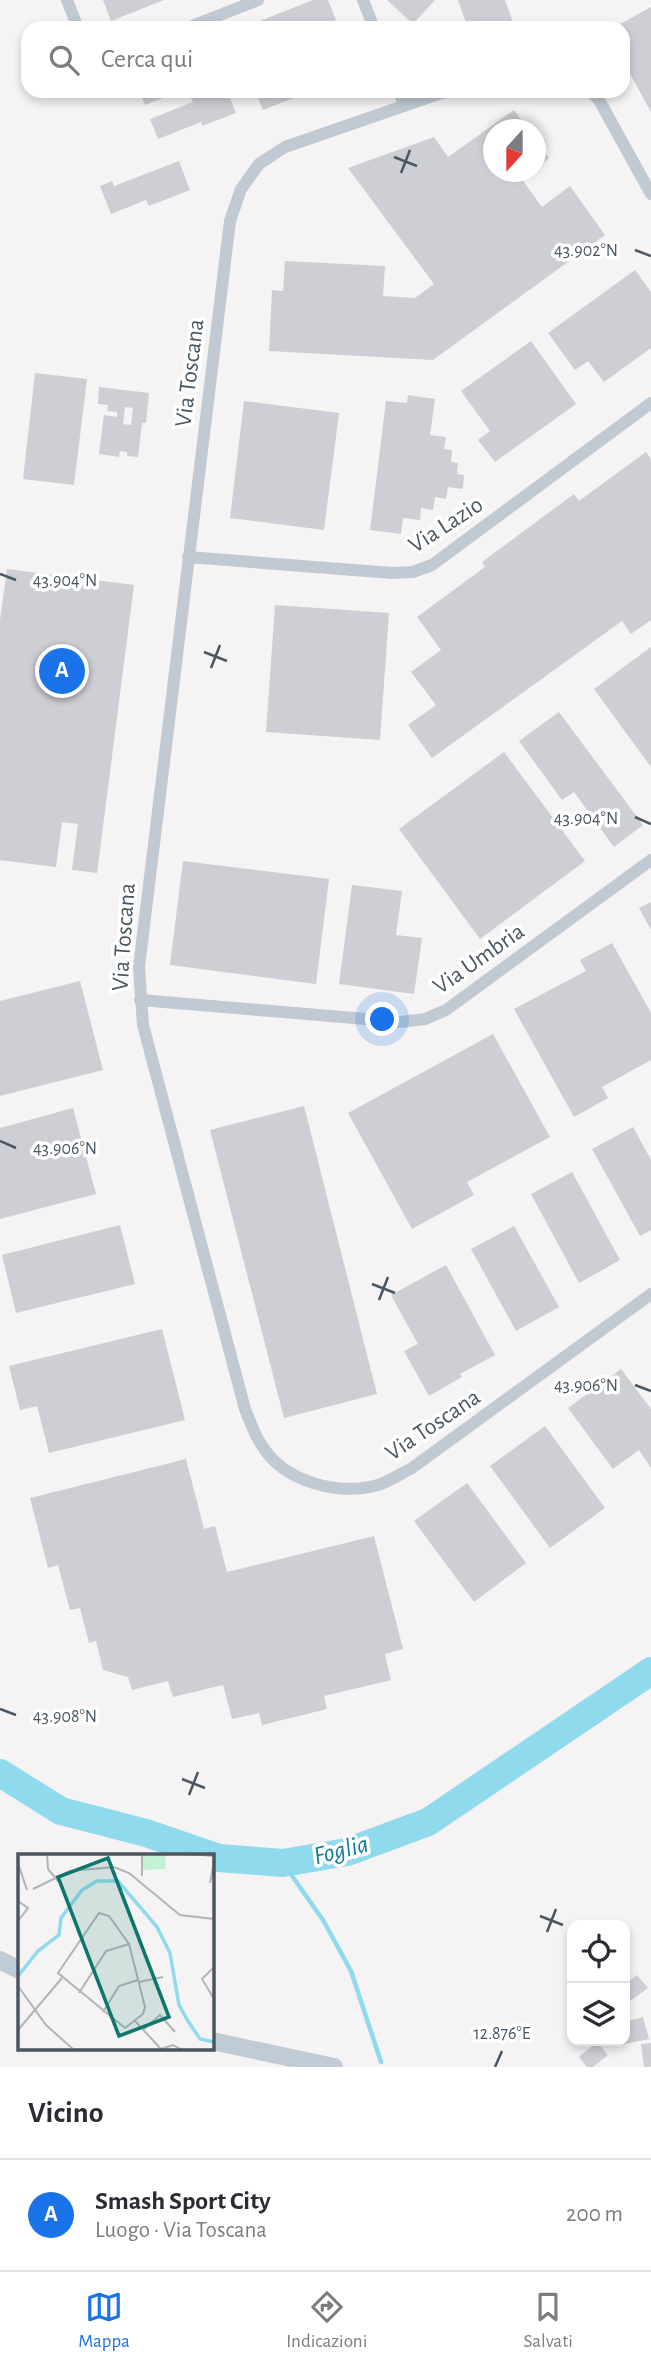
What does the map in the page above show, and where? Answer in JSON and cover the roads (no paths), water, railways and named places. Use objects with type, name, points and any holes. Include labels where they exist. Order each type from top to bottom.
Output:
[{"type":"main road","points":[[0,1960],[18,1969]]},
{"type":"main road","points":[[214,2041],[334,2067]]},
{"type":"street","points":[[67,0],[75,21]]},
{"type":"street","points":[[205,21],[258,0]]},
{"type":"street","points":[[363,0],[371,21]]},
{"type":"street","points":[[402,98],[404,105]]},
{"type":"street","name":"Via Toscana","points":[[426,98],[285,147],[259,164],[242,189],[230,221],[139,967],[143,1025],[245,1409],[261,1446],[283,1467],[310,1483],[344,1489],[379,1485],[412,1468],[651,1294]]},
{"type":"street","points":[[597,98],[651,194]]},
{"type":"street","name":"Via Lazio","points":[[188,557],[393,573],[413,572],[432,565],[651,403]]},
{"type":"street","name":"Via Umbria","points":[[140,1000],[401,1022],[425,1019],[446,1010],[651,860]]},
{"type":"waterway","name":"Foglia","points":[[214,1856],[283,1863],[347,1852],[428,1822],[651,1671]]},
{"type":"waterway","name":"Foglia","points":[[0,1773],[61,1811],[146,1833],[207,1854]]},
{"type":"waterway","points":[[283,1863],[323,1920],[351,1971],[381,2062]]},
{"type":"place","name":"Smash Sport City","points":[[62,671]]}]
